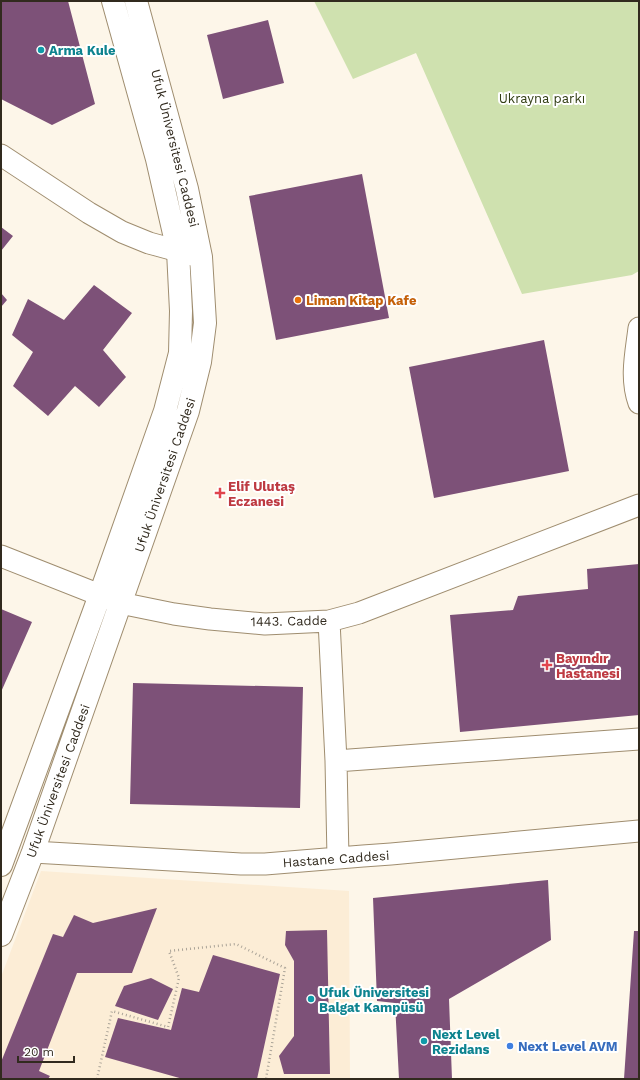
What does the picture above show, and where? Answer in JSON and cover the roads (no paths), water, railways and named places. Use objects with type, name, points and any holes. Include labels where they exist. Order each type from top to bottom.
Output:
[{"type":"main road","name":"Ufuk Üniversitesi Caddesi","points":[[3,855],[100,595],[164,412],[180,353],[181,311],[178,251],[157,159],[113,1]]},
{"type":"main road","name":"Ufuk Üniversitesi Caddesi","points":[[1,935],[33,852],[188,411],[200,362],[205,323],[201,257],[187,189],[136,1]]},
{"type":"main road","points":[[3,855],[33,852]]},
{"type":"street","points":[[1,155],[89,213],[122,232],[149,243],[201,257]]},
{"type":"street","points":[[639,328],[633,370],[639,402]]},
{"type":"street","name":"1443. Cadde","points":[[1,556],[120,603],[210,619],[266,624],[329,621],[359,613],[639,505]]},
{"type":"street","points":[[329,621],[336,761],[338,858]]},
{"type":"street","points":[[336,761],[639,739]]},
{"type":"street","name":"Hastane Caddesi","points":[[33,852],[265,864],[639,831]]},
{"type":"place","name":"Arma Kule","points":[[41,50]]},
{"type":"place","name":"Liman Kitap Kafe","points":[[298,300]]},
{"type":"place","name":"Elif Ulutaş Eczanesi","points":[[220,493]]},
{"type":"place","name":"Bayındır Hastanesi","points":[[547,665]]},
{"type":"place","name":"Ufuk Üniversitesi Balgat Kampüsü","points":[[311,999]]},
{"type":"place","name":"Next Level Rezidans","points":[[424,1041]]},
{"type":"place","name":"Next Level AVM","points":[[510,1046]]},
{"type":"park label","name":"Ukrayna parkı","points":[[542,98]]}]
